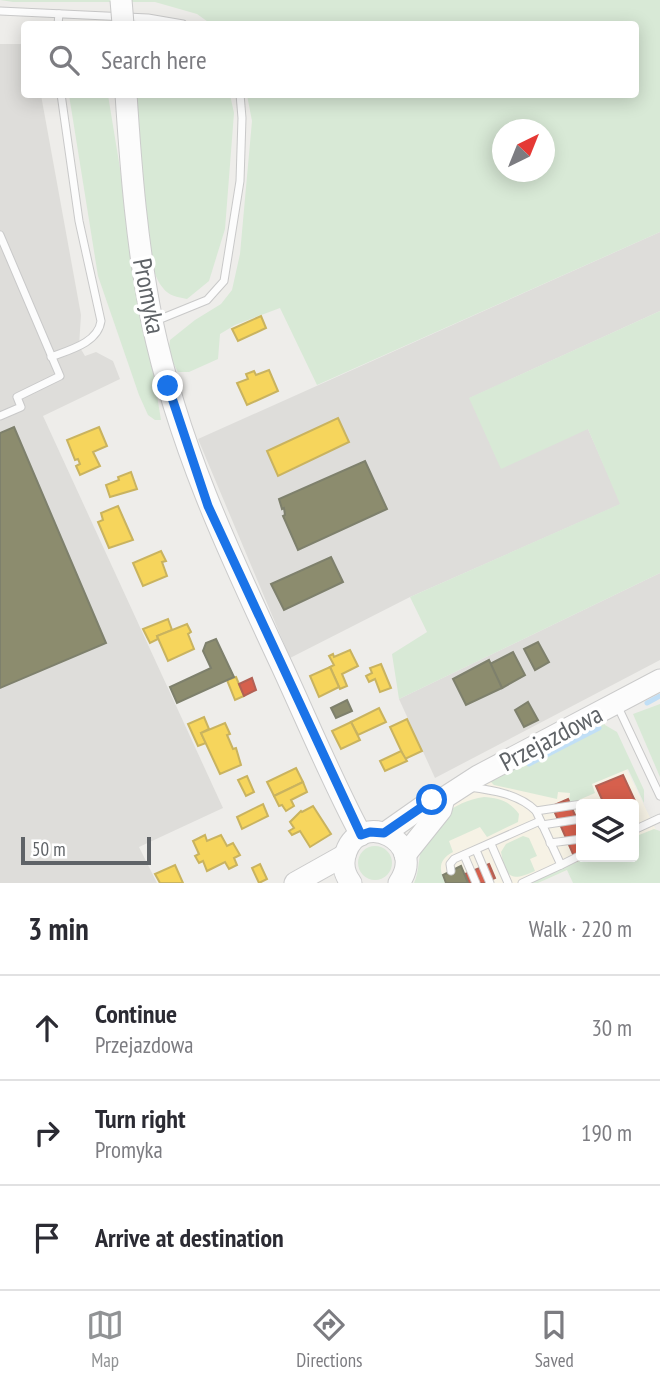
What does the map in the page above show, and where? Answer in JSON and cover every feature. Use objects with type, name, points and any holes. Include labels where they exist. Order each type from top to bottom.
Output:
[{"type":"street","points":[[121,0],[123,21]]},
{"type":"street","name":"Promyka","points":[[127,98],[140,251],[152,322],[172,398],[208,506],[361,835]]},
{"type":"street","name":"Przejazdowa","points":[[384,833],[432,800],[443,798],[660,680]]},
{"type":"street","name":"Przejazdowa","points":[[405,855],[441,810],[443,798]]},
{"type":"street","points":[[351,883],[345,871],[345,855],[351,843],[370,832],[384,833],[400,844],[405,855],[405,871],[399,883]]},
{"type":"street","points":[[295,883],[345,855]]},
{"type":"lane","points":[[0,11],[166,21]]},
{"type":"lane","points":[[58,21],[59,14]]},
{"type":"lane","points":[[51,357],[79,346],[98,332],[101,321],[79,221],[62,98]]},
{"type":"lane","points":[[152,322],[207,300],[225,281],[240,181],[240,98]]},
{"type":"lane","points":[[0,235],[60,376],[17,397],[21,407],[0,416]]},
{"type":"lane","points":[[616,703],[660,796]]},
{"type":"lane","points":[[461,786],[508,796],[523,801],[536,811],[561,865]]},
{"type":"lane","points":[[536,811],[576,805]]},
{"type":"lane","points":[[639,828],[660,818]]},
{"type":"lane","points":[[452,871],[451,862],[541,823],[576,820]]},
{"type":"lane","points":[[550,843],[576,840]]},
{"type":"lane","points":[[491,844],[508,883]]},
{"type":"lane","points":[[476,850],[491,883]]},
{"type":"lane","points":[[464,855],[476,883]]},
{"type":"lane","points":[[522,883],[576,858]]},
{"type":"shaded area","points":[[0,44],[21,44],[21,98],[42,98],[81,315],[79,346],[85,356],[96,352],[113,361],[120,379],[43,416],[223,808],[139,847],[157,883],[0,883]]},
{"type":"shaded area","points":[[660,232],[660,311],[470,398],[588,429],[621,504],[410,597],[290,658],[198,439]]},
{"type":"shaded area","points":[[660,573],[660,660],[435,778],[399,699]]},
{"type":"shaded area","points":[[603,720],[656,830],[639,837],[639,799],[576,799],[576,862],[586,862],[538,883],[414,883],[421,852],[454,805],[468,793]]},
{"type":"green space","points":[[0,0],[660,0],[660,232],[317,385],[280,308],[235,325],[220,334],[218,359],[189,372],[178,372],[168,354],[170,340],[221,304],[232,290],[240,254],[252,121],[248,98],[639,98],[639,21],[207,21],[197,14],[155,2]]},
{"type":"green space","points":[[69,98],[108,98],[161,420],[155,420],[148,415],[139,395],[98,276]]},
{"type":"green space","points":[[137,98],[231,98],[234,113],[225,229],[209,281],[187,299],[165,291],[155,274],[149,252],[142,196]]},
{"type":"green space","points":[[660,311],[660,573],[399,699],[392,654],[427,632],[410,597],[620,504],[588,429],[501,469],[469,398]]},
{"type":"green space","points":[[660,704],[660,777],[633,714]]},
{"type":"green space","points":[[603,720],[605,725],[617,732],[644,790],[644,803],[628,769],[592,784],[595,793],[574,802],[569,802],[570,793],[558,792],[557,799],[494,785],[491,779]]},
{"type":"green space","points":[[484,797],[508,803],[519,814],[518,822],[487,837],[480,827],[449,841],[453,852],[441,865],[445,883],[414,883],[425,840],[437,822],[462,803]]},
{"type":"green space","points":[[654,829],[660,831],[660,883],[573,883],[567,870],[538,883],[529,883],[577,862],[639,862],[639,835]]},
{"type":"green space","points":[[523,836],[529,838],[537,856],[530,859],[535,871],[515,877],[505,868],[501,852],[506,844]]},
{"type":"green space","points":[[375,846],[387,851],[392,863],[387,875],[375,880],[363,875],[358,863],[363,851]]},
{"type":"building: Homes","points":[[261,316],[266,328],[238,341],[232,329]]},
{"type":"building: Homes","points":[[269,370],[278,391],[247,405],[237,383],[248,379],[246,374],[254,371],[256,375]]},
{"type":"building: Homes","points":[[338,418],[349,442],[278,476],[267,451]]},
{"type":"building: Homes","points":[[99,427],[107,446],[93,452],[100,466],[80,475],[76,466],[80,464],[78,459],[75,460],[67,440]]},
{"type":"building: Homes","points":[[131,472],[137,489],[110,497],[106,485]]},
{"type":"building: Homes","points":[[118,506],[133,540],[109,548],[98,522],[103,520],[101,513]]},
{"type":"building: Homes","points":[[161,551],[166,561],[162,562],[167,576],[143,586],[133,563]]},
{"type":"building: Homes","points":[[168,619],[172,630],[157,636],[158,639],[150,643],[143,629]]},
{"type":"building: Homes","points":[[187,624],[194,649],[168,661],[157,636]]},
{"type":"building: Homes","points":[[350,650],[358,666],[342,674],[347,686],[340,689],[330,667],[334,665],[329,656],[333,654],[334,657]]},
{"type":"building: Homes","points":[[381,664],[391,688],[380,692],[375,679],[369,682],[366,676],[372,673],[370,668]]},
{"type":"building: Homes","points":[[330,667],[339,687],[319,697],[310,676]]},
{"type":"building: Homes","points":[[236,677],[244,696],[235,700],[227,680]]},
{"type":"building: Homes","points":[[379,708],[386,722],[358,735],[351,722]]},
{"type":"building: Homes","points":[[204,717],[209,729],[201,733],[206,743],[198,746],[188,724]]},
{"type":"building: Homes","points":[[407,719],[422,751],[405,759],[390,727]]},
{"type":"building: Homes","points":[[351,722],[360,740],[341,749],[332,731]]},
{"type":"building: Homes","points":[[225,723],[230,734],[227,735],[233,749],[236,748],[241,765],[220,774],[201,733]]},
{"type":"building: Homes","points":[[401,751],[407,761],[385,771],[380,761]]},
{"type":"building: Homes","points":[[296,768],[303,782],[274,796],[267,782]]},
{"type":"building: Homes","points":[[247,776],[254,792],[246,796],[238,780]]},
{"type":"building: Homes","points":[[303,782],[307,792],[291,800],[294,806],[286,811],[282,805],[279,806],[274,796]]},
{"type":"building: Homes","points":[[263,804],[268,816],[242,829],[237,817]]},
{"type":"building: Homes","points":[[313,806],[331,834],[310,847],[300,831],[292,835],[289,831],[294,828],[290,822],[301,811]]},
{"type":"building: Homes","points":[[205,835],[207,841],[221,835],[227,846],[233,843],[240,855],[234,858],[237,865],[229,869],[225,862],[207,871],[203,861],[199,863],[195,856],[199,854],[193,841]]},
{"type":"building: Homes","points":[[260,864],[267,879],[259,883],[252,868]]},
{"type":"building: Homes","points":[[175,865],[183,883],[160,883],[155,874]]},
{"type":"building: Shops","points":[[252,678],[256,690],[244,696],[239,684]]},
{"type":"building: Shops","points":[[623,775],[634,799],[602,799],[596,786]]},
{"type":"building: Shops","points":[[568,799],[576,817],[576,861],[552,806]]},
{"type":"building: Shops","points":[[489,864],[495,878],[484,883],[469,883],[465,874]]},
{"type":"building: Industry","points":[[14,427],[106,643],[0,688],[0,433]]},
{"type":"building: Industry","points":[[365,461],[387,509],[298,550],[283,516],[284,508],[282,509],[279,499]]},
{"type":"building: Industry","points":[[331,557],[343,582],[284,610],[271,584]]},
{"type":"building: Industry","points":[[216,639],[234,677],[177,703],[170,687],[211,668],[203,651],[206,643]]},
{"type":"building: Industry","points":[[538,642],[549,662],[535,670],[524,649]]},
{"type":"building: Industry","points":[[513,652],[525,675],[502,688],[490,664]]},
{"type":"building: Industry","points":[[489,660],[502,688],[466,705],[453,679]]},
{"type":"building: Industry","points":[[347,700],[352,711],[336,718],[331,708]]},
{"type":"building: Industry","points":[[528,702],[538,720],[524,727],[515,710]]},
{"type":"building: Industry","points":[[461,866],[468,883],[446,883],[443,875]]},
{"type":"waterway","points":[[647,703],[660,696]]},
{"type":"waterway","points":[[529,764],[599,728]]},
{"type":"route","points":[[168,386],[208,506],[361,835],[370,832],[384,833],[432,800]]}]
